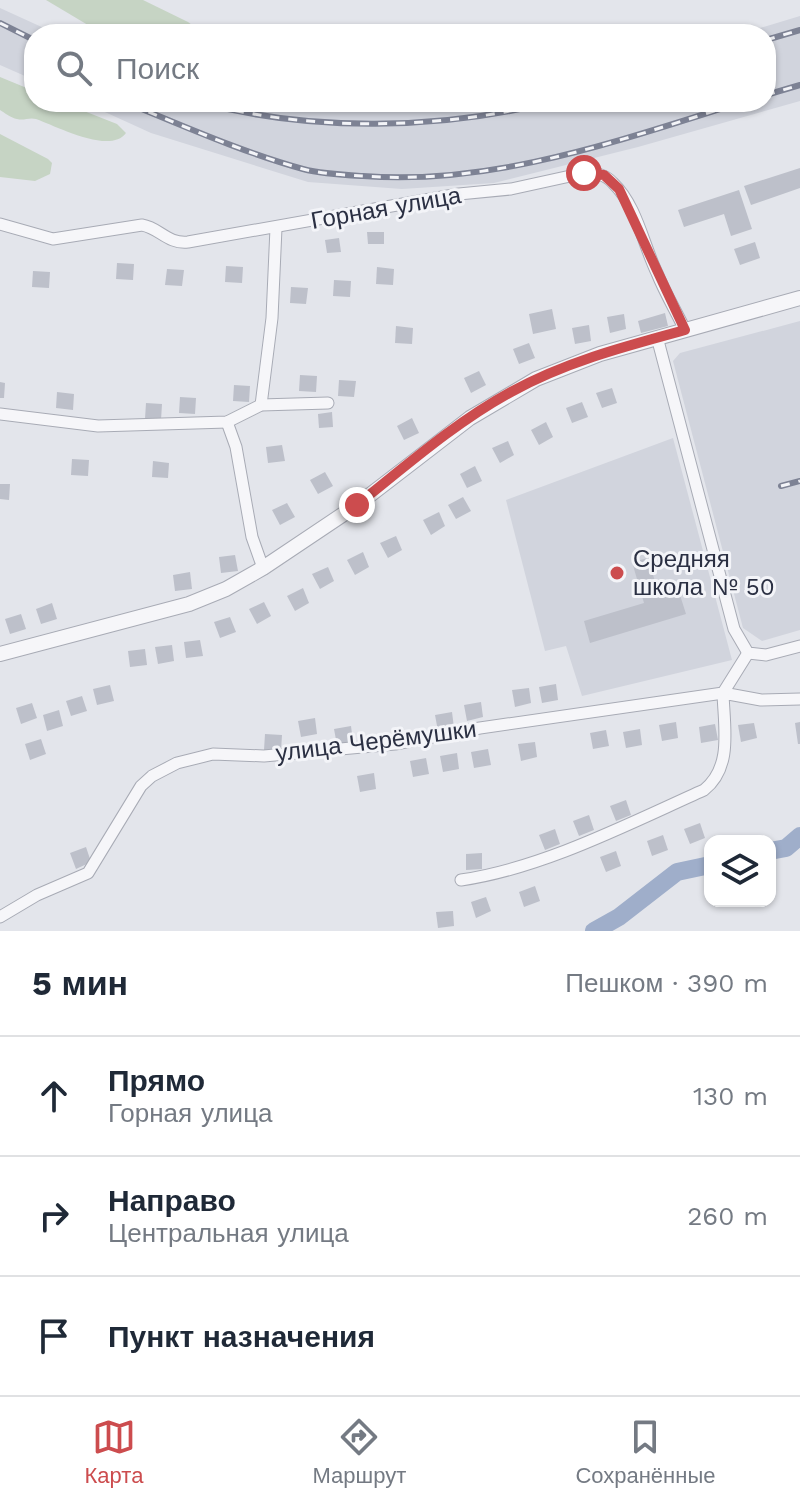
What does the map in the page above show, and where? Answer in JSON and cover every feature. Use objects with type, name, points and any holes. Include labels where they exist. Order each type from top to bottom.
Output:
[{"type":"street","name":"Горная улица","points":[[0,224],[53,239],[142,225],[150,226],[180,243],[596,173],[612,181],[624,197],[685,330]]},
{"type":"street","points":[[261,405],[272,318],[276,228]]},
{"type":"street","points":[[0,654],[189,604],[226,589],[357,505],[442,438],[501,398],[570,365],[657,337],[800,298]]},
{"type":"street","points":[[657,337],[734,629],[748,653]]},
{"type":"street","points":[[0,414],[98,426],[227,422],[261,405],[328,403]]},
{"type":"street","points":[[227,422],[236,447],[252,537],[263,568]]},
{"type":"street","points":[[748,653],[766,655],[800,646]]},
{"type":"street","points":[[461,880],[489,876],[578,844],[704,790],[721,770],[725,747],[723,693],[748,653]]},
{"type":"street","name":"улица Черёмушки","points":[[0,917],[37,895],[88,873],[141,786],[152,776],[177,763],[213,754],[264,756],[395,744],[480,728],[723,693],[761,700],[800,699]]},
{"type":"shaded area","points":[[0,8],[35,24],[24,24],[24,76],[0,65]]},
{"type":"shaded area","points":[[800,16],[800,101],[776,108],[776,24],[773,24]]},
{"type":"shaded area","points":[[105,112],[761,112],[494,183],[402,189],[308,182],[151,133]]},
{"type":"shaded area","points":[[800,321],[800,630],[762,641],[743,628],[673,361],[680,353]]},
{"type":"shaded area","name":"Средняя школа № 50","points":[[673,438],[732,660],[582,696],[566,646],[545,651],[506,500]]},
{"type":"green space","points":[[46,0],[143,0],[191,24],[86,24]]},
{"type":"green space","points":[[0,77],[24,87],[24,112],[86,112],[117,124],[126,133],[118,139],[96,140],[36,119],[13,118],[0,110]]},
{"type":"green space","points":[[0,134],[48,159],[52,163],[50,174],[35,181],[0,177]]},
{"type":"building","points":[[800,168],[800,188],[751,205],[744,186]]},
{"type":"building","points":[[739,190],[752,229],[731,236],[724,214],[684,227],[678,210]]},
{"type":"building","points":[[367,232],[384,232],[384,244],[368,244]]},
{"type":"building","points":[[339,238],[341,252],[327,253],[325,240]]},
{"type":"building","points":[[755,242],[760,258],[740,265],[734,249]]},
{"type":"building","points":[[117,263],[134,264],[133,280],[116,279]]},
{"type":"building","points":[[226,266],[243,267],[242,283],[225,282]]},
{"type":"building","points":[[377,267],[394,269],[393,285],[376,284]]},
{"type":"building","points":[[167,269],[184,270],[182,286],[165,285]]},
{"type":"building","points":[[33,271],[50,272],[49,288],[32,287]]},
{"type":"building","points":[[334,280],[351,281],[350,297],[333,296]]},
{"type":"building","points":[[291,287],[308,288],[306,304],[290,303]]},
{"type":"building","points":[[552,309],[556,329],[533,334],[529,314]]},
{"type":"building","points":[[665,313],[668,326],[641,333],[638,321]]},
{"type":"building","points":[[624,314],[626,329],[610,333],[607,317]]},
{"type":"building","points":[[589,325],[591,341],[575,344],[572,328]]},
{"type":"building","points":[[396,326],[413,328],[412,344],[395,343]]},
{"type":"building","points":[[529,343],[535,358],[519,364],[513,349]]},
{"type":"building","points":[[479,371],[486,385],[471,393],[464,378]]},
{"type":"building","points":[[300,375],[317,376],[316,392],[299,391]]},
{"type":"building","points":[[339,380],[356,381],[354,397],[338,396]]},
{"type":"building","points":[[0,382],[5,383],[4,398],[0,398]]},
{"type":"building","points":[[234,385],[250,386],[249,402],[233,401]]},
{"type":"building","points":[[612,388],[617,403],[602,408],[596,393]]},
{"type":"building","points":[[57,392],[74,394],[73,410],[56,408]]},
{"type":"building","points":[[180,397],[196,398],[195,414],[179,413]]},
{"type":"building","points":[[582,402],[588,417],[572,423],[566,408]]},
{"type":"building","points":[[146,403],[162,404],[161,420],[145,419]]},
{"type":"building","points":[[332,412],[333,427],[319,428],[318,414]]},
{"type":"building","points":[[412,418],[419,433],[404,440],[397,426]]},
{"type":"building","points":[[546,422],[553,437],[539,445],[531,430]]},
{"type":"building","points":[[508,441],[514,455],[500,463],[492,448]]},
{"type":"building","points":[[282,445],[285,461],[268,463],[266,447]]},
{"type":"building","points":[[72,459],[89,460],[88,476],[71,475]]},
{"type":"building","points":[[153,461],[169,463],[168,478],[152,477]]},
{"type":"building","points":[[475,466],[482,481],[467,488],[460,474]]},
{"type":"building","points":[[325,472],[333,486],[318,494],[310,480]]},
{"type":"building","points":[[0,484],[10,484],[9,500],[0,499]]},
{"type":"building","points":[[463,497],[471,511],[456,519],[448,505]]},
{"type":"building","points":[[287,503],[295,517],[280,525],[272,510]]},
{"type":"building","points":[[439,512],[445,526],[431,535],[423,520]]},
{"type":"building","points":[[396,536],[402,550],[388,558],[380,543]]},
{"type":"building","points":[[363,552],[369,567],[355,575],[347,560]]},
{"type":"building","points":[[235,555],[238,571],[221,573],[219,557]]},
{"type":"building","name":"Средняя школа № 50","points":[[648,558],[660,598],[679,592],[686,614],[590,643],[584,621],[644,603],[632,562]]},
{"type":"building","points":[[328,567],[334,581],[320,589],[312,574]]},
{"type":"building","points":[[190,572],[192,589],[175,591],[173,575]]},
{"type":"building","points":[[303,588],[309,603],[295,611],[287,596]]},
{"type":"building","points":[[264,602],[271,616],[257,624],[249,609]]},
{"type":"building","points":[[52,603],[57,619],[41,624],[36,609]]},
{"type":"building","points":[[21,614],[26,629],[10,634],[5,619]]},
{"type":"building","points":[[230,617],[236,632],[220,638],[214,622]]},
{"type":"building","points":[[200,640],[203,656],[186,658],[184,642]]},
{"type":"building","points":[[172,645],[174,661],[158,664],[155,647]]},
{"type":"building","points":[[145,649],[147,665],[130,667],[128,651]]},
{"type":"building","points":[[556,684],[558,700],[542,703],[539,687]]},
{"type":"building","points":[[110,685],[114,701],[97,705],[93,689]]},
{"type":"building","points":[[529,688],[531,703],[515,707],[512,690]]},
{"type":"building","points":[[82,696],[87,711],[71,716],[66,701]]},
{"type":"building","points":[[481,702],[483,717],[467,721],[464,705]]},
{"type":"building","points":[[32,703],[37,718],[21,724],[16,708]]},
{"type":"building","points":[[59,710],[63,726],[47,731],[43,715]]},
{"type":"building","points":[[452,712],[454,728],[438,731],[435,715]]},
{"type":"building","points":[[315,718],[317,734],[301,737],[298,721]]},
{"type":"building","points":[[676,722],[678,738],[662,741],[659,725]]},
{"type":"building","points":[[800,722],[800,744],[798,744],[795,723]]},
{"type":"building","points":[[754,723],[757,738],[741,742],[738,725]]},
{"type":"building","points":[[715,724],[718,740],[701,743],[699,727]]},
{"type":"building","points":[[351,726],[353,742],[337,745],[334,729]]},
{"type":"building","points":[[640,729],[642,745],[626,748],[623,732]]},
{"type":"building","points":[[606,730],[609,746],[593,749],[590,733]]},
{"type":"building","points":[[265,734],[282,735],[281,751],[264,750]]},
{"type":"building","points":[[41,739],[46,754],[30,760],[25,744]]},
{"type":"building","points":[[535,742],[537,757],[521,761],[518,744]]},
{"type":"building","points":[[488,749],[491,765],[474,768],[471,752]]},
{"type":"building","points":[[457,753],[459,769],[443,772],[440,756]]},
{"type":"building","points":[[426,758],[429,774],[413,777],[410,761]]},
{"type":"building","points":[[374,773],[376,789],[360,792],[357,776]]},
{"type":"building","points":[[626,800],[631,815],[616,821],[610,806]]},
{"type":"building","points":[[589,815],[594,830],[579,836],[573,821]]},
{"type":"building","points":[[700,823],[704,838],[690,844],[684,829]]},
{"type":"building","points":[[555,829],[560,844],[545,850],[539,835]]},
{"type":"building","points":[[663,835],[668,850],[652,856],[647,841]]},
{"type":"building","points":[[86,847],[91,862],[76,869],[70,853]]},
{"type":"building","points":[[616,851],[621,866],[606,872],[600,857]]},
{"type":"building","points":[[482,853],[482,869],[466,870],[466,854]]},
{"type":"building","points":[[535,886],[540,901],[524,907],[519,892]]},
{"type":"building","points":[[486,897],[491,911],[476,918],[471,902]]},
{"type":"building","points":[[453,911],[454,926],[438,928],[436,912]]},
{"type":"waterway","points":[[776,850],[786,848],[800,836]]},
{"type":"waterway","points":[[594,931],[619,917],[677,872],[704,866]]},
{"type":"railway","points":[[0,23],[24,35]]},
{"type":"railway","points":[[776,37],[800,30]]},
{"type":"railway","points":[[776,92],[800,85]]},
{"type":"railway","points":[[149,112],[238,148],[303,169],[341,175],[412,177],[460,174],[556,157],[711,112]]},
{"type":"railway","points":[[242,112],[285,119],[375,124],[465,118],[502,112]]},
{"type":"railway","points":[[781,486],[800,481]]},
{"type":"place","name":"Средняя школа № 50","points":[[617,573]]},
{"type":"route","points":[[357,505],[470,418],[536,379],[600,354],[685,330],[619,189],[604,175],[584,173]]}]
